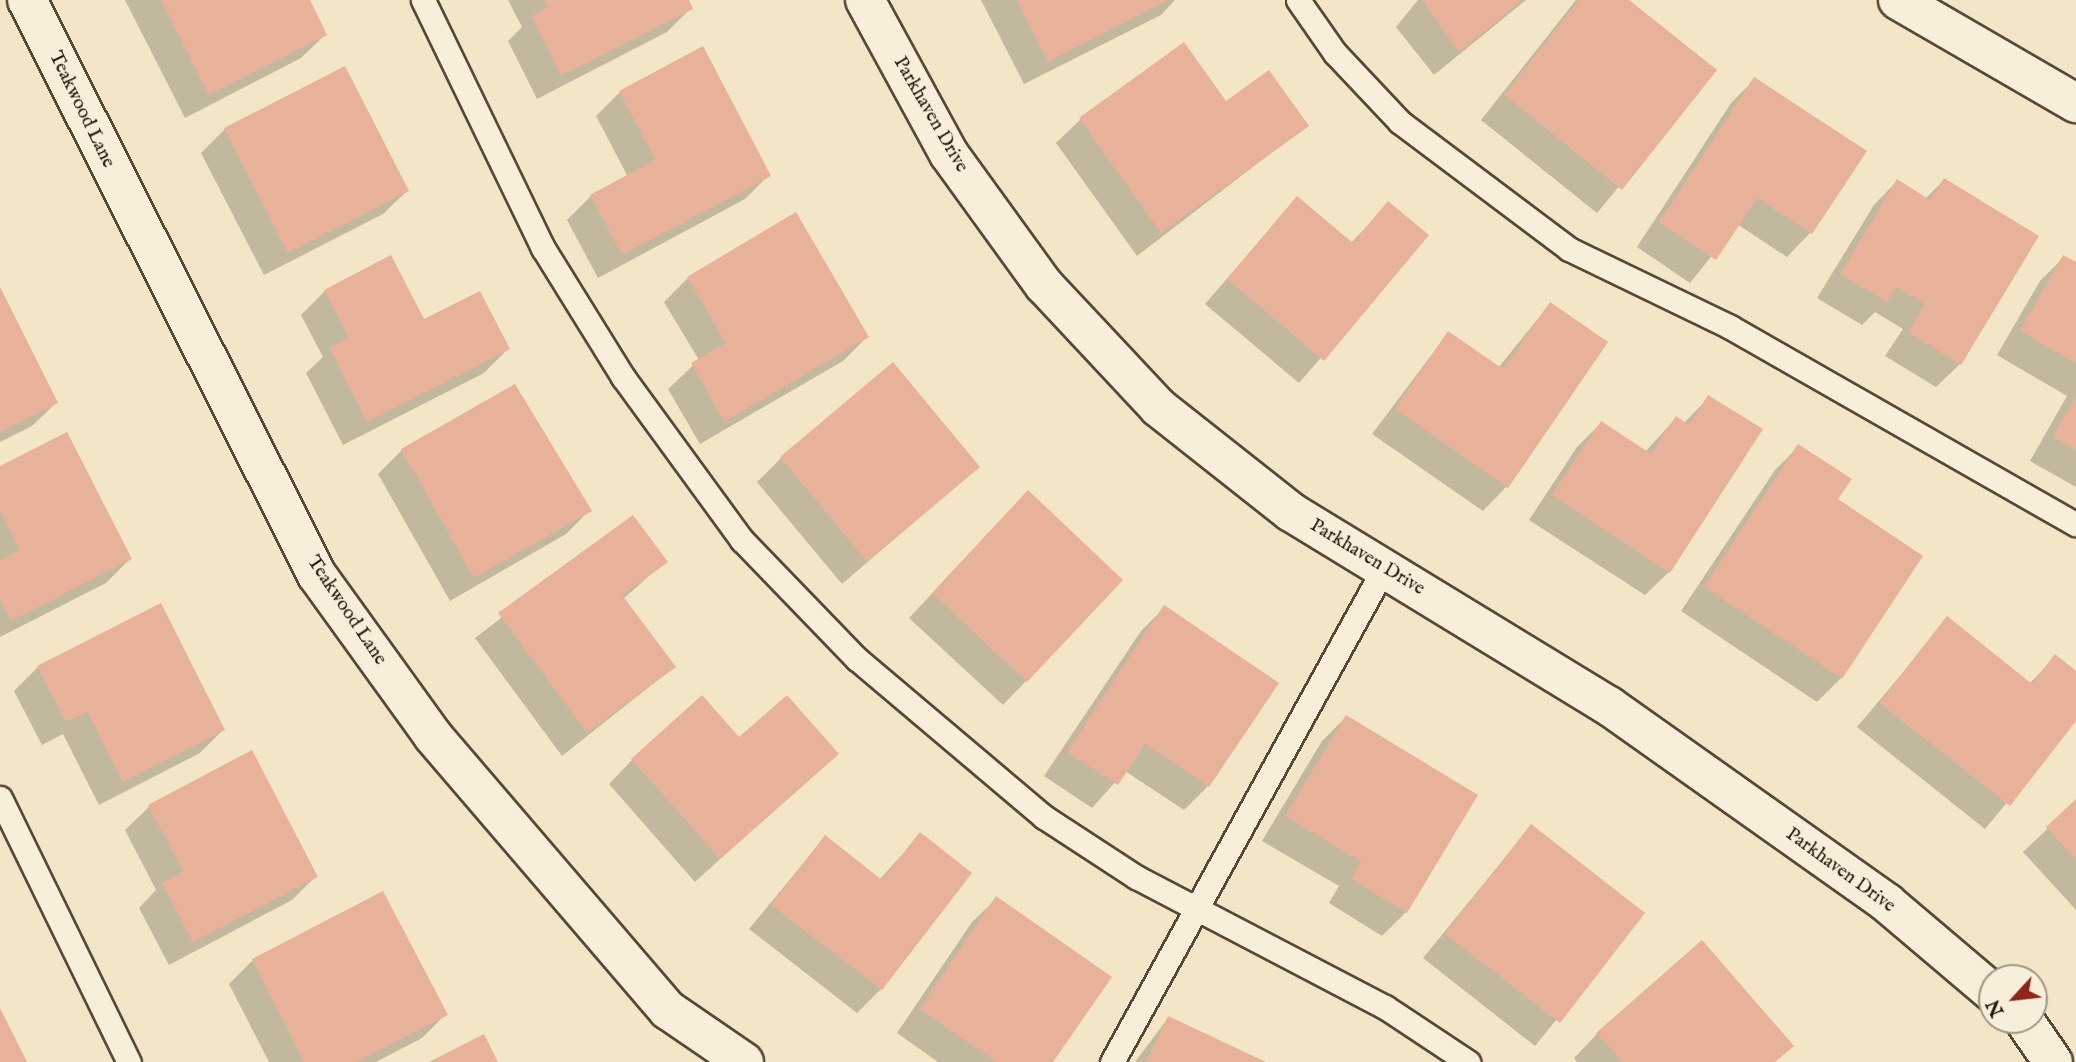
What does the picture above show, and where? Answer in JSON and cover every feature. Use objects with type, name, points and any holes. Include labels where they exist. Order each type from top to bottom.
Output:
[{"type":"street","name":"Teakwood Lane","points":[[26,0],[317,575],[433,736],[561,887],[667,1010],[728,1058]]},
{"type":"street","name":"Parkhaven Drive","points":[[865,0],[948,154],[1044,285],[1158,407],[1291,512],[1609,706],[1886,903],[1978,980]]},
{"type":"street","points":[[1898,0],[2076,103]]},
{"type":"street","points":[[2034,1034],[2053,1062]]},
{"type":"lane","points":[[423,0],[543,248],[623,377],[743,540],[857,659],[1044,817],[1197,909],[1385,1007],[1468,1062]]},
{"type":"lane","points":[[1298,0],[1335,53],[1400,122],[1569,248],[1730,327],[2076,524]]},
{"type":"lane","points":[[1112,1062],[1384,568]]},
{"type":"lane","points":[[0,798],[130,1062]]},
{"type":"building","points":[[161,0],[310,0],[327,35],[209,95]]},
{"type":"building","points":[[544,0],[689,0],[693,9],[561,76],[531,16],[548,7]]},
{"type":"building","points":[[1017,0],[1169,0],[1048,62]]},
{"type":"building","points":[[1422,0],[1523,0],[1459,52]]},
{"type":"building","points":[[1579,0],[1629,0],[1717,70],[1622,190],[1504,95]]},
{"type":"building","points":[[1184,42],[1226,101],[1269,70],[1309,126],[1161,233],[1079,118]]},
{"type":"building","points":[[703,46],[771,176],[622,255],[590,195],[655,160],[619,91]]},
{"type":"building","points":[[345,66],[409,191],[288,253],[224,128]]},
{"type":"building","points":[[1754,77],[1867,151],[1812,234],[1757,198],[1716,260],[1659,223]]},
{"type":"building","points":[[1944,178],[2039,236],[1961,365],[1908,332],[1925,304],[1896,287],[1887,302],[1840,274],[1897,179],[1930,200]]},
{"type":"building","points":[[1297,196],[1353,243],[1388,201],[1429,235],[1324,361],[1227,279]]},
{"type":"building","points":[[796,212],[869,337],[724,422],[691,363],[726,343],[687,277]]},
{"type":"building","points":[[391,255],[424,319],[480,291],[510,349],[367,422],[329,348],[349,338],[324,290]]},
{"type":"building","points":[[2063,255],[2076,262],[2076,364],[2020,331]]},
{"type":"building","points":[[0,287],[58,403],[0,432]]},
{"type":"building","points":[[1550,302],[1608,342],[1508,488],[1395,409],[1448,331],[1503,369]]},
{"type":"building","points":[[893,362],[980,467],[867,562],[780,457]]},
{"type":"building","points":[[515,384],[592,511],[474,578],[401,449]]},
{"type":"building","points":[[1708,395],[1763,429],[1670,573],[1552,495],[1601,421],[1651,454],[1676,416],[1689,425]]},
{"type":"building","points":[[2076,396],[2076,450],[2053,437]]},
{"type":"building","points":[[67,432],[132,559],[11,621],[0,600],[0,560],[20,550],[0,510],[0,466]]},
{"type":"building","points":[[1798,444],[1852,479],[1838,499],[1923,556],[1842,679],[1704,587]]},
{"type":"building","points":[[1028,490],[1123,580],[1027,682],[932,593]]},
{"type":"building","points":[[633,515],[668,562],[622,595],[676,667],[587,733],[498,613]]},
{"type":"building","points":[[161,603],[225,730],[123,782],[87,712],[66,722],[37,666]]},
{"type":"building","points":[[1164,605],[1279,683],[1209,787],[1145,744],[1118,785],[1067,752]]},
{"type":"building","points":[[1947,616],[2032,684],[2055,654],[2076,671],[2076,721],[2010,806],[1879,703]]},
{"type":"building","points":[[702,695],[739,737],[787,695],[839,754],[720,859],[631,759]]},
{"type":"building","points":[[1346,715],[1478,795],[1407,913],[1351,879],[1361,862],[1285,816]]},
{"type":"building","points":[[252,750],[318,877],[193,942],[162,883],[183,872],[148,805]]},
{"type":"building","points":[[2076,799],[2076,860],[2046,827]]},
{"type":"building","points":[[1531,824],[1645,913],[1560,1023],[1445,934]]},
{"type":"building","points":[[920,832],[972,873],[882,990],[771,905],[825,835],[882,880]]},
{"type":"building","points":[[383,891],[448,1015],[356,1062],[304,1062],[252,959]]},
{"type":"building","points":[[996,896],[1112,977],[1053,1062],[996,1062],[919,1009]]},
{"type":"building","points":[[1702,940],[1794,1046],[1775,1062],[1622,1062],[1596,1033]]},
{"type":"building","points":[[0,1008],[27,1062],[0,1062]]},
{"type":"building","points":[[1168,1016],[1266,1062],[1146,1062]]},
{"type":"building","points":[[484,1034],[498,1062],[429,1062]]}]
